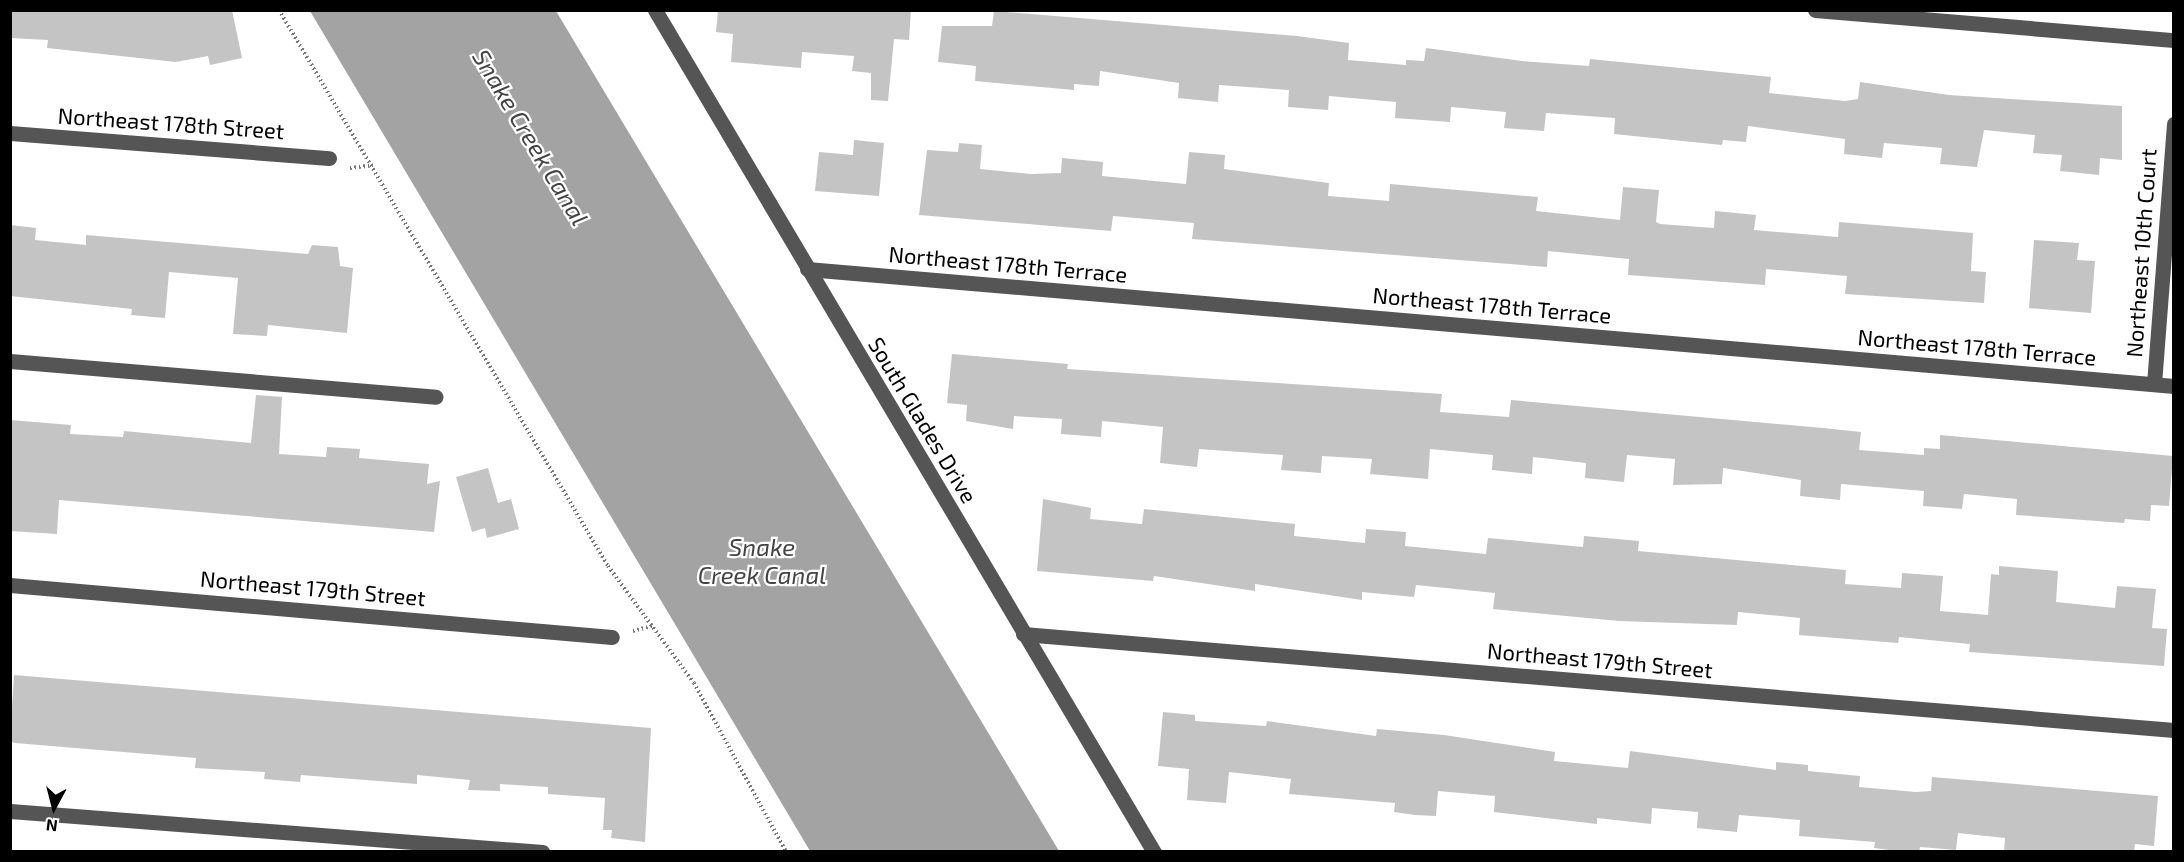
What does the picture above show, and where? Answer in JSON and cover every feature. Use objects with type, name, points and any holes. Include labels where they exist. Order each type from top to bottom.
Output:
[{"type":"street","name":"South Glades Drive","points":[[655,10],[1154,852]]},
{"type":"street","points":[[1815,10],[2174,40]]},
{"type":"street","name":"Northeast 10th Court","points":[[2154,384],[2174,124]]},
{"type":"street","name":"Northeast 178th Street","points":[[10,133],[329,158]]},
{"type":"street","name":"Northeast 178th Terrace","points":[[807,269],[2174,386]]},
{"type":"street","points":[[10,361],[435,397]]},
{"type":"street","name":"Northeast 179th Street","points":[[10,585],[612,637]]},
{"type":"street","name":"Northeast 179th Street","points":[[1023,634],[2174,730]]},
{"type":"street","points":[[10,811],[542,852]]},
{"type":"path","points":[[279,10],[608,566],[694,683],[786,852]]},
{"type":"water","name":"Snake Creek Canal","points":[[310,11],[556,11],[1059,851],[810,851]]},
{"type":"building","points":[[10,10],[232,10],[242,58],[210,65],[208,56],[176,62],[47,48],[48,40],[10,38]]},
{"type":"building","points":[[718,10],[911,10],[909,40],[894,39],[888,101],[871,100],[871,73],[852,71],[854,56],[802,52],[801,68],[731,62],[733,34],[716,32]]},
{"type":"building","points":[[994,11],[1297,36],[1349,43],[1348,60],[1406,65],[1406,60],[1424,61],[1426,48],[1522,61],[1589,66],[1590,59],[1771,77],[1769,93],[1845,101],[1858,99],[1860,82],[1949,95],[2122,106],[2122,160],[2100,158],[2099,175],[2060,171],[2062,155],[2033,153],[2035,135],[1984,130],[1977,167],[1940,164],[1942,148],[1884,143],[1882,158],[1844,154],[1845,139],[1748,126],[1746,142],[1723,140],[1722,145],[1614,134],[1615,118],[1546,113],[1544,131],[1504,128],[1506,112],[1451,107],[1450,122],[1395,118],[1396,102],[1329,96],[1328,110],[1288,107],[1289,90],[1219,85],[1218,102],[1178,98],[1179,83],[1100,71],[1099,86],[1074,84],[1074,90],[975,81],[976,66],[938,62],[942,26],[992,26]]},
{"type":"building","points":[[854,140],[884,143],[879,196],[815,191],[819,152],[853,155]]},
{"type":"building","points":[[959,143],[982,145],[980,169],[1031,174],[1061,173],[1062,158],[1103,162],[1102,176],[1186,184],[1189,152],[1225,155],[1224,169],[1329,183],[1328,196],[1389,201],[1390,184],[1538,197],[1536,211],[1620,220],[1623,187],[1659,190],[1656,222],[1660,224],[1714,228],[1715,211],[1756,215],[1754,230],[1838,237],[1839,222],[1973,233],[1971,271],[1986,272],[1984,303],[1845,294],[1847,276],[1766,269],[1765,285],[1628,275],[1629,259],[1548,251],[1547,267],[1192,239],[1194,223],[1113,216],[1111,231],[919,215],[927,150],[958,152]]},
{"type":"building","points":[[10,225],[36,228],[35,240],[86,245],[86,235],[308,254],[312,245],[338,247],[340,266],[353,268],[347,333],[268,325],[267,336],[233,334],[238,278],[169,272],[165,318],[131,315],[132,309],[10,296]]},
{"type":"building","points":[[2034,240],[2079,243],[2077,260],[2095,261],[2091,313],[2029,308]]},
{"type":"building","points":[[952,354],[1068,364],[1067,369],[1442,394],[1440,412],[1509,417],[1511,400],[1861,432],[1859,450],[1924,455],[1924,448],[1940,449],[1940,435],[2173,456],[2169,506],[2151,505],[2150,521],[2125,519],[2124,523],[2016,515],[2017,499],[1964,494],[1962,509],[1923,506],[1924,491],[1841,484],[1840,500],[1800,496],[1801,480],[1723,468],[1722,484],[1673,485],[1675,459],[1627,455],[1624,482],[1585,478],[1586,463],[1533,457],[1532,474],[1492,470],[1493,455],[1430,449],[1428,479],[1370,474],[1372,459],[1322,456],[1321,473],[1281,470],[1283,455],[1199,449],[1197,467],[1160,463],[1163,427],[1102,421],[1101,437],[1061,434],[1062,419],[1014,416],[1013,429],[966,421],[967,405],[947,403]]},
{"type":"building","points":[[256,395],[282,397],[279,454],[326,457],[327,447],[360,449],[359,458],[429,464],[427,484],[440,481],[434,532],[59,500],[57,534],[10,531],[10,420],[71,425],[70,434],[123,437],[124,431],[251,443]]},
{"type":"building","points":[[488,468],[498,503],[511,499],[519,529],[487,538],[485,528],[472,532],[456,477]]},
{"type":"building","points":[[1043,499],[1091,508],[1090,519],[1142,524],[1144,509],[1295,524],[1294,536],[1365,543],[1366,529],[1406,532],[1405,546],[1486,554],[1488,538],[1583,547],[1584,536],[1639,541],[1638,551],[1846,570],[1845,584],[1901,588],[1902,573],[1943,576],[1940,611],[1988,615],[1991,574],[1999,575],[1999,566],[2058,571],[2056,602],[2115,608],[2117,586],[2156,589],[2152,628],[2167,629],[2164,666],[1969,652],[1970,644],[1899,637],[1898,643],[1799,635],[1800,618],[1738,612],[1737,625],[1619,621],[1493,609],[1495,593],[1416,585],[1414,597],[1362,592],[1362,600],[1255,584],[1255,591],[1154,576],[1153,581],[1037,571]]},
{"type":"building","points":[[14,675],[651,728],[645,842],[611,838],[612,830],[603,830],[605,798],[548,794],[548,787],[500,784],[500,791],[468,790],[470,780],[417,775],[417,784],[301,775],[300,782],[264,779],[265,772],[195,768],[196,758],[15,743],[10,741]]},
{"type":"building","points":[[1163,712],[1195,715],[1195,721],[1266,726],[1267,721],[1376,736],[1377,729],[1444,735],[1555,752],[1554,761],[1628,768],[1630,751],[1776,770],[1776,762],[1808,765],[1808,771],[1860,776],[1859,787],[1916,792],[1931,791],[1932,777],[2158,796],[2154,846],[2135,844],[2134,852],[2004,852],[2005,838],[1958,833],[1956,850],[1920,847],[1919,852],[1905,852],[1874,848],[1875,842],[1799,836],[1800,820],[1739,815],[1737,832],[1697,828],[1698,812],[1652,808],[1651,824],[1597,818],[1597,824],[1494,812],[1495,796],[1438,791],[1436,816],[1415,815],[1394,812],[1395,803],[1289,794],[1291,779],[1229,772],[1226,803],[1187,800],[1189,769],[1158,766]]}]
